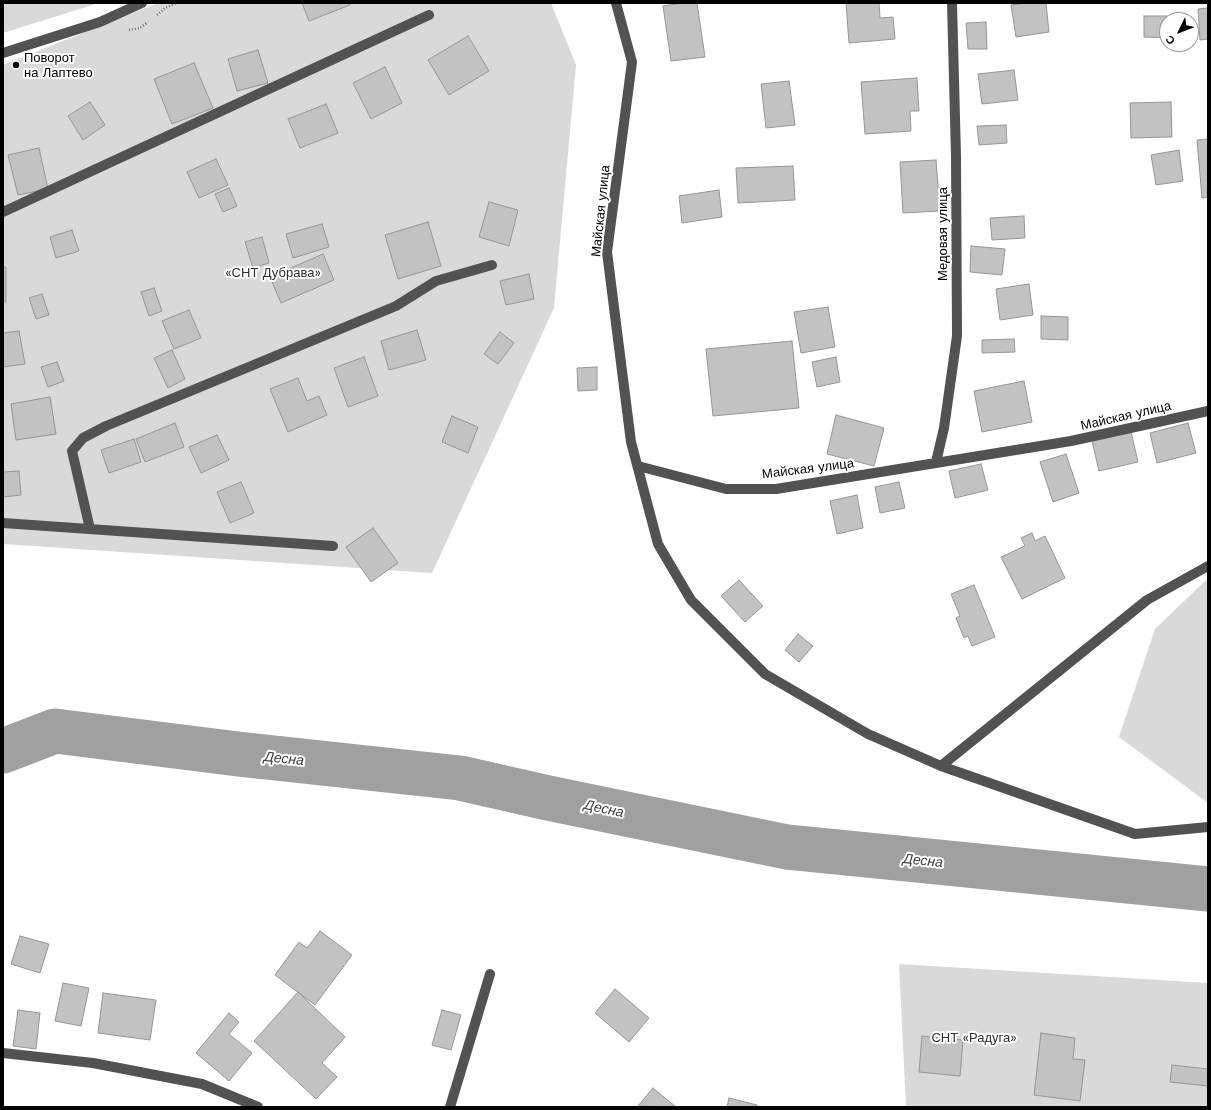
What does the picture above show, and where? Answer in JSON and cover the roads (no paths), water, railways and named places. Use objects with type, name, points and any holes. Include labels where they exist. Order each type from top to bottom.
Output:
[{"type":"street","points":[[3,53],[100,22],[142,3]]},
{"type":"street","name":"Майская улица","points":[[616,3],[632,62],[607,252],[631,442],[638,466],[726,489],[776,489],[1071,441],[1208,411]]},
{"type":"street","name":"Медовая улица","points":[[936,462],[944,428],[957,336],[956,156],[952,3]]},
{"type":"street","points":[[3,212],[429,15]]},
{"type":"street","points":[[90,529],[72,451],[83,438],[106,426],[396,306],[436,281],[492,265]]},
{"type":"street","points":[[638,466],[658,544],[691,600],[765,674],[868,734],[941,766],[1135,834],[1208,827]]},
{"type":"street","points":[[3,523],[334,546]]},
{"type":"street","points":[[941,766],[1147,600],[1208,566]]},
{"type":"street","points":[[450,1107],[490,974]]},
{"type":"street","points":[[3,1053],[93,1063],[202,1084],[258,1107]]},
{"type":"waterway","name":"Десна","points":[[3,751],[55,731],[238,754],[460,778],[548,798],[787,847],[1208,889]]},
{"type":"place","name":"Поворот на Лаптево","points":[[16,65]]},
{"type":"park label","name":"«СНТ Дубрава»","points":[[273,273]]},
{"type":"park label","name":"СНТ «Радуга»","points":[[974,1038]]}]
